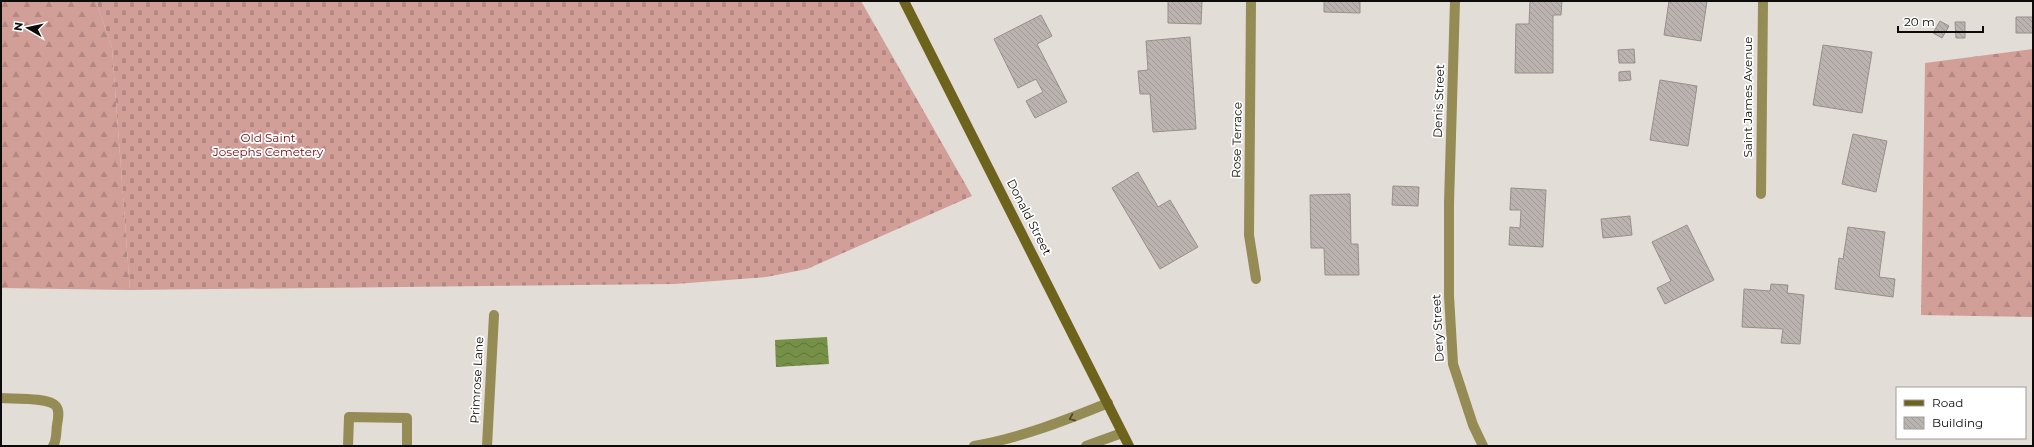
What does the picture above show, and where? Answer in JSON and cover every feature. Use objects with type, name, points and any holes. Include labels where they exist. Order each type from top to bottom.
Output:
[{"type":"street","name":"Donald Street","points":[[904,1],[1108,403],[1128,446]]},
{"type":"street","name":"Rose Terrace","points":[[1251,1],[1249,236],[1256,279]]},
{"type":"street","name":"Denis Street","points":[[1450,203],[1455,1]]},
{"type":"street","name":"Saint James Avenue","points":[[1761,194],[1763,1]]},
{"type":"street","name":"Dery Street","points":[[1450,203],[1449,296],[1453,364],[1473,425],[1483,446]]},
{"type":"street","name":"Primrose Lane","points":[[487,446],[494,315]]},
{"type":"street","points":[[1,398],[46,401],[54,404],[57,407],[58,414],[56,440],[53,446]]},
{"type":"street","points":[[974,446],[1012,437],[1065,421],[1108,403]]},
{"type":"street","points":[[348,446],[349,417],[407,418],[407,446]]},
{"type":"street","points":[[1086,446],[1122,433]]},
{"type":"green space","points":[[1,1],[96,1],[112,48],[130,290],[1,288]]},
{"type":"green space","name":"Old Saint Josephs Cemetery","points":[[96,1],[861,1],[972,196],[807,269],[766,277],[675,284],[130,290],[112,48]]},
{"type":"green space","points":[[2033,49],[2033,317],[1921,315],[1925,63]]},
{"type":"water","points":[[827,337],[829,364],[776,367],[775,340]]},
{"type":"building","points":[[1168,1],[1202,1],[1201,24],[1168,23]]},
{"type":"building","points":[[1324,1],[1360,1],[1360,13],[1324,12]]},
{"type":"building","points":[[1530,1],[1562,1],[1561,15],[1553,15],[1553,73],[1515,73],[1516,24],[1529,24]]},
{"type":"building","points":[[1669,1],[1707,1],[1701,41],[1664,35]]},
{"type":"building","points":[[1041,15],[1052,36],[1037,44],[1067,102],[1035,118],[1026,101],[1043,92],[1036,79],[1018,88],[994,39]]},
{"type":"building","points":[[2016,17],[2033,17],[2033,33],[2016,33]]},
{"type":"building","points":[[1940,21],[1949,26],[1942,38],[1933,33]]},
{"type":"building","points":[[1955,22],[1965,22],[1965,38],[1956,38]]},
{"type":"building","points":[[1190,37],[1196,129],[1153,132],[1150,94],[1140,94],[1138,71],[1148,70],[1146,41]]},
{"type":"building","points":[[1823,45],[1872,52],[1862,113],[1813,105]]},
{"type":"building","points":[[1634,49],[1635,63],[1619,63],[1618,50]]},
{"type":"building","points":[[1630,71],[1631,80],[1619,81],[1619,72]]},
{"type":"building","points":[[1660,80],[1697,86],[1688,146],[1650,140]]},
{"type":"building","points":[[1853,134],[1887,141],[1876,192],[1842,184]]},
{"type":"building","points":[[1138,172],[1158,207],[1170,200],[1198,247],[1160,269],[1112,188]]},
{"type":"building","points":[[1393,186],[1419,187],[1418,206],[1392,205]]},
{"type":"building","points":[[1511,188],[1546,190],[1543,247],[1509,245],[1510,227],[1520,228],[1521,210],[1510,210]]},
{"type":"building","points":[[1350,194],[1351,244],[1358,244],[1359,275],[1325,275],[1324,248],[1311,248],[1310,195]]},
{"type":"building","points":[[1630,216],[1632,235],[1603,238],[1601,219]]},
{"type":"building","points":[[1687,225],[1714,280],[1665,304],[1657,288],[1671,281],[1652,242]]},
{"type":"building","points":[[1848,227],[1885,232],[1879,277],[1895,279],[1893,297],[1835,289],[1839,258],[1843,259]]},
{"type":"building","points":[[1771,284],[1788,285],[1787,293],[1804,295],[1800,344],[1781,343],[1783,329],[1742,327],[1744,289],[1770,291]]}]
